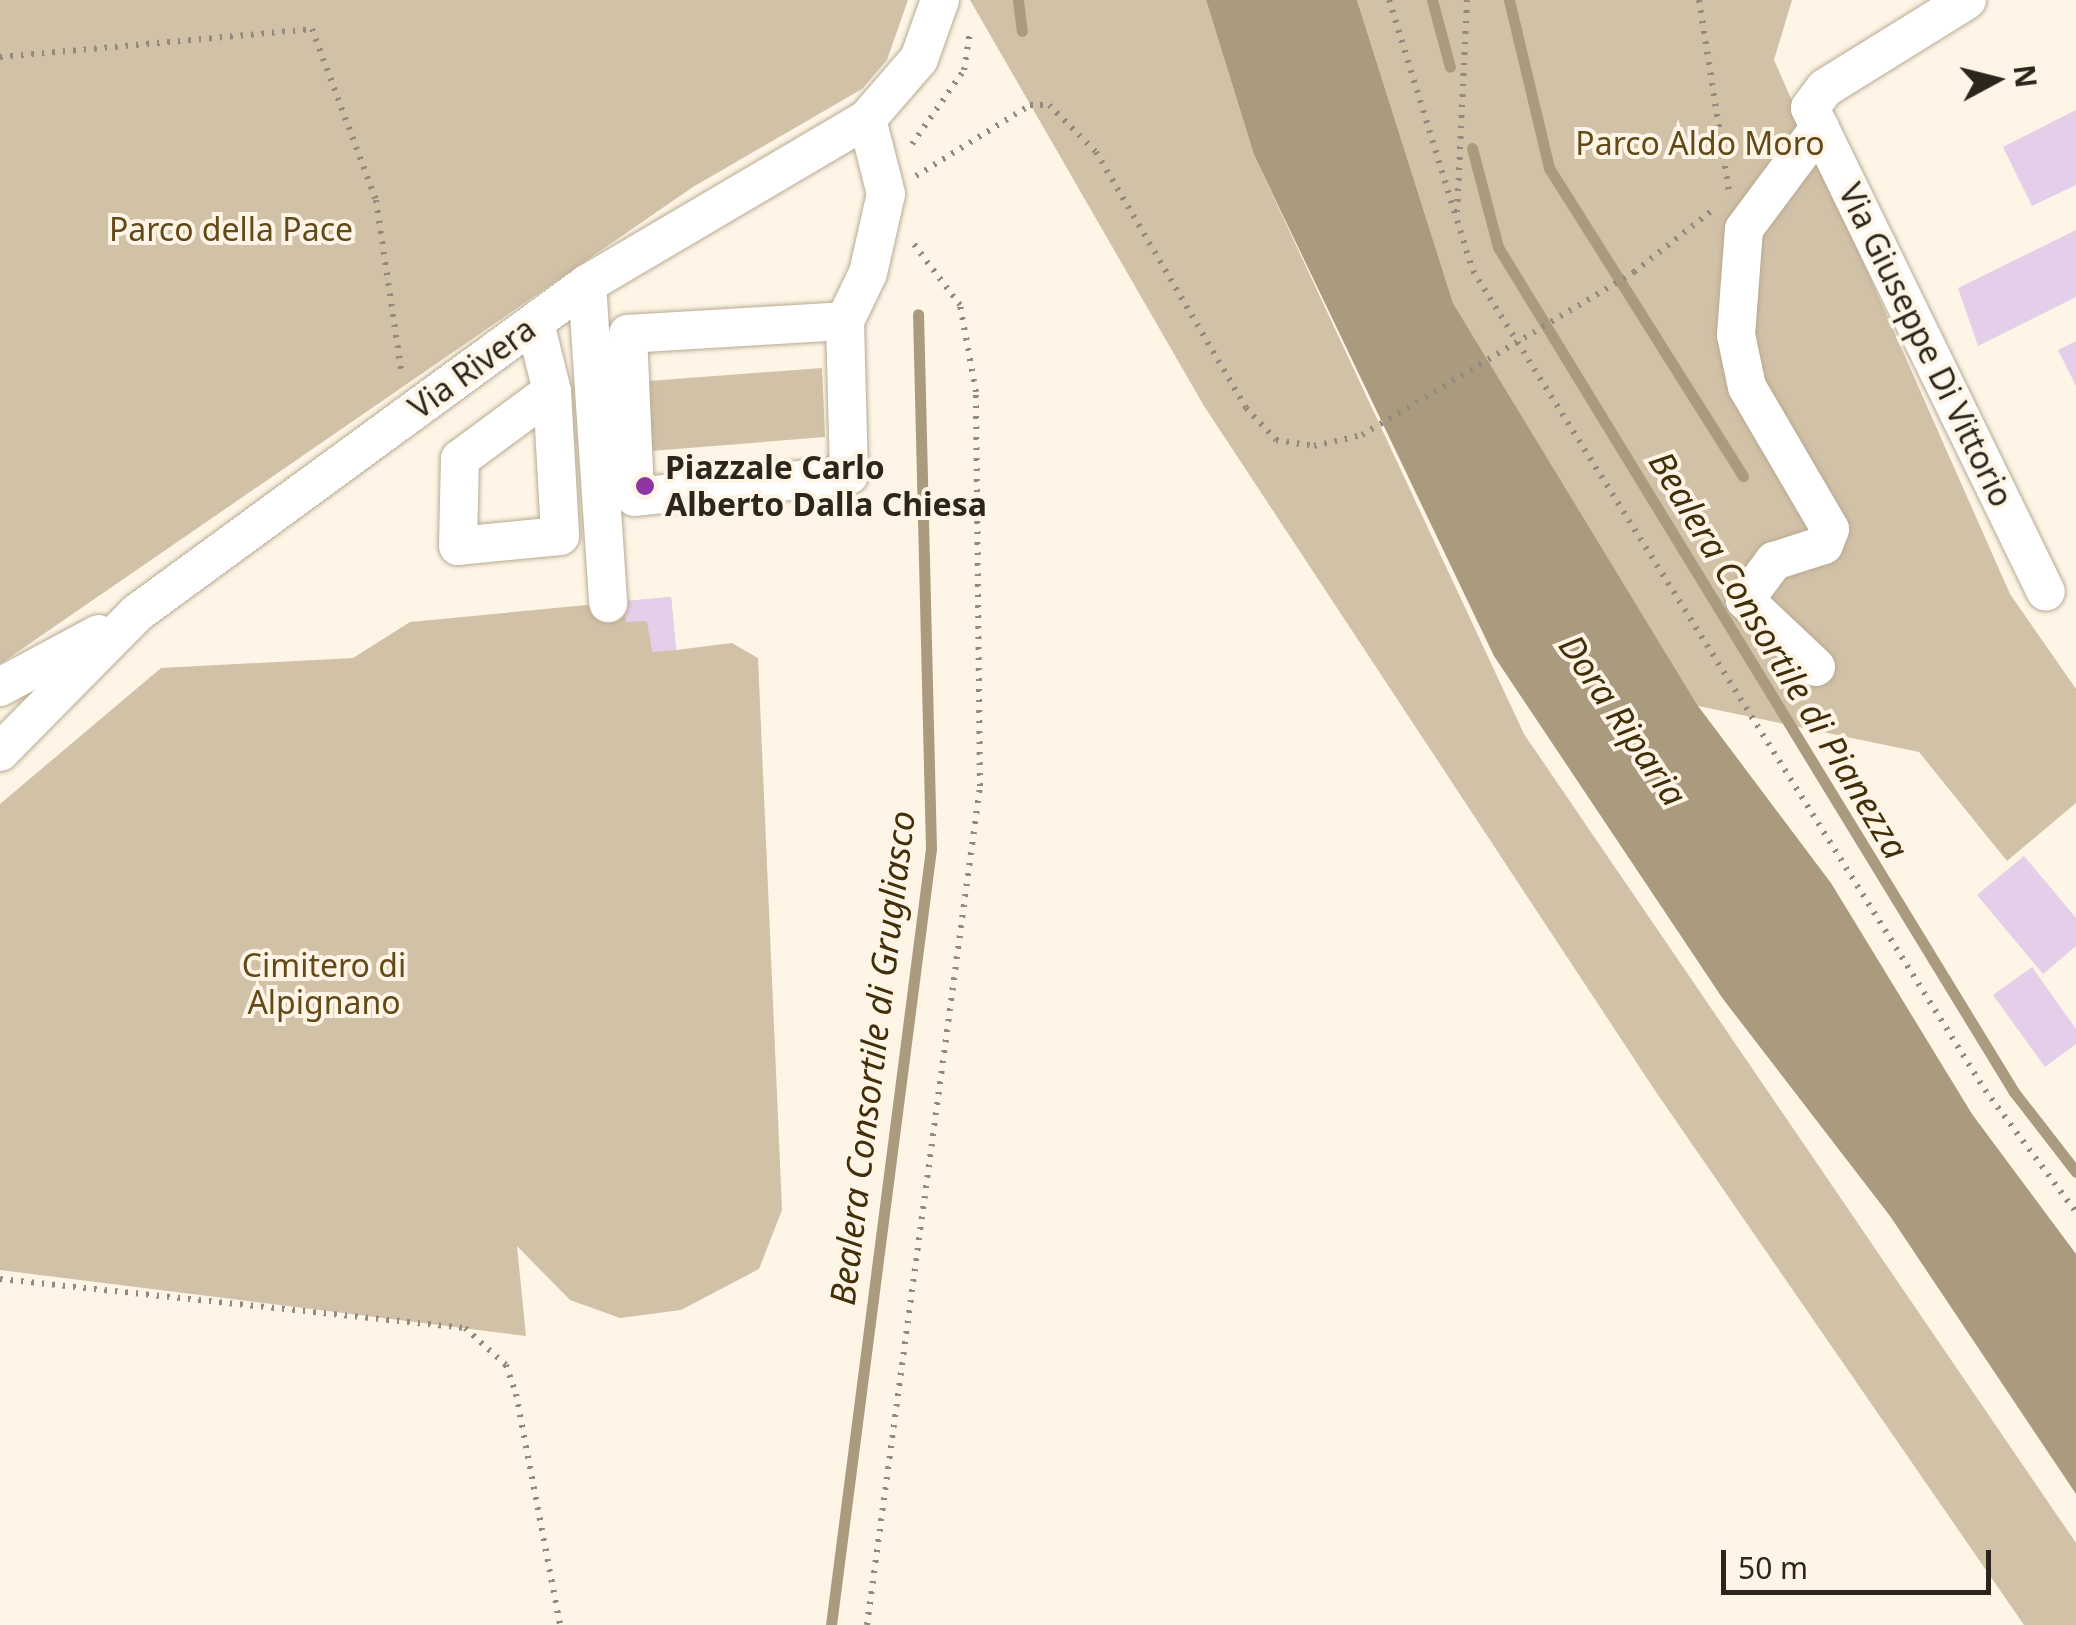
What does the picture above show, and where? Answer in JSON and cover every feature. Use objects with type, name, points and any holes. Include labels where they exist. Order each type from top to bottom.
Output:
[{"type":"street","points":[[1816,668],[1744,600],[1774,561],[1824,545],[1830,529],[1747,388],[1736,335],[1744,229],[1815,118],[1825,88],[1967,0]]},
{"type":"street","name":"Via Rivera","points":[[0,752],[136,613],[534,322],[587,284],[868,119],[956,9]]},
{"type":"street","name":"Via Giuseppe Di Vittorio","points":[[1815,118],[2046,592]]},
{"type":"street","points":[[845,322],[628,334],[635,498],[849,474],[845,322],[868,274],[886,194],[868,119]]},
{"type":"street","points":[[587,284],[608,603]]},
{"type":"street","points":[[534,322],[552,391]]},
{"type":"street","points":[[0,688],[136,613]]},
{"type":"path","points":[[1389,0],[1473,271],[1560,420],[1986,1090],[2076,1212]]},
{"type":"path","points":[[1456,218],[1467,0]]},
{"type":"path","points":[[886,194],[1030,105],[1050,105],[1096,152],[1246,408],[1276,440],[1314,446],[1362,436],[1680,243],[1729,192],[1699,0]]},
{"type":"path","points":[[886,194],[964,70],[956,9]]},
{"type":"path","points":[[0,57],[312,30],[376,200],[404,387]]},
{"type":"path","points":[[867,1625],[980,786],[984,539],[976,392],[960,305],[886,194]]},
{"type":"path","points":[[0,1279],[465,1328],[506,1365],[516,1394],[560,1625]]},
{"type":"green space","name":"Parco della Pace","points":[[0,0],[908,0],[887,60],[862,89],[693,187],[0,664]]},
{"type":"green space","points":[[970,0],[1206,0],[1254,155],[1524,734],[2076,1543],[2076,1625],[2024,1625],[1656,1092],[1204,406]]},
{"type":"green space","name":"Parco Aldo Moro","points":[[1357,0],[1792,0],[1774,60],[2010,594],[2076,689],[2076,803],[2007,861],[1919,752],[1698,706],[1453,303]]},
{"type":"green space","points":[[822,368],[825,437],[651,451],[649,381]]},
{"type":"green space","name":"Cimitero di Alpignano","points":[[671,597],[676,650],[732,643],[758,658],[782,1210],[759,1269],[681,1310],[620,1318],[570,1300],[517,1246],[526,1336],[0,1270],[0,804],[161,668],[353,658],[410,622]]},
{"type":"water","name":"Dora Riparia","points":[[1206,0],[1357,0],[1453,303],[1698,706],[1831,883],[1972,1114],[2076,1254],[2076,1494],[1890,1216],[1723,999],[1494,656],[1254,155]]},
{"type":"building","points":[[2076,110],[2076,185],[2032,206],[2003,147]]},
{"type":"building","points":[[2076,230],[2076,297],[1978,346],[1958,288]]},
{"type":"building","points":[[2076,341],[2076,386],[2058,350]]},
{"type":"building","points":[[671,597],[676,650],[652,652],[647,621],[626,622],[624,601]]},
{"type":"building","points":[[2024,856],[2076,918],[2076,946],[2043,974],[1977,895]]},
{"type":"building","points":[[2032,967],[2076,1029],[2076,1044],[2045,1067],[1993,995]]},
{"type":"waterway","name":"Bealera Consortile di Grugliasco","points":[[1018,0],[1022,31]]},
{"type":"waterway","name":"Bealera Consortile di Pianezza","points":[[1432,0],[1450,67]]},
{"type":"waterway","points":[[1509,0],[1549,168],[1743,476]]},
{"type":"waterway","name":"Bealera Consortile di Pianezza","points":[[1472,148],[1498,247],[2014,1092],[2076,1172]]},
{"type":"waterway","name":"Bealera Consortile di Grugliasco","points":[[831,1625],[931,849],[918,314]]},
{"type":"place","name":"Piazzale Carlo Alberto Dalla Chiesa","points":[[645,486]]}]
